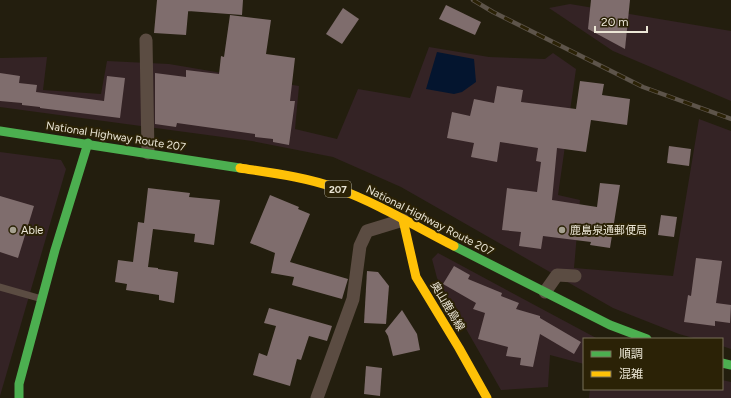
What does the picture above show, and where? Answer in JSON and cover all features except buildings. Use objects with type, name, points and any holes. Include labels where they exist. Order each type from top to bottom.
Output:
[{"type":"main road","name":"National Highway Route 207","points":[[0,131],[88,143],[288,175],[335,188],[366,201],[610,325],[644,338]]},
{"type":"main road","points":[[19,398],[19,384],[55,250],[88,143]]},
{"type":"main road","name":"奥山鹿島線","points":[[403,220],[416,277],[487,398]]},
{"type":"street","points":[[146,40],[148,153]]},
{"type":"street","points":[[317,398],[353,299],[360,246],[367,231],[403,220]]},
{"type":"street","points":[[545,292],[557,275],[576,276]]},
{"type":"lane","points":[[0,287],[42,299]]},
{"type":"shaded area","points":[[570,4],[731,31],[731,101],[613,51],[549,8]]},
{"type":"shaded area","points":[[429,47],[489,57],[545,59],[553,53],[576,69],[558,195],[580,200],[574,268],[673,276],[699,119],[731,131],[731,349],[723,346],[723,338],[693,338],[679,334],[613,308],[401,187],[333,157],[252,141],[0,107],[0,58],[47,57],[43,90],[101,94],[107,61],[169,64],[299,86],[295,129],[337,139],[358,89],[410,98]]},
{"type":"shaded area","points":[[0,152],[61,160],[66,169],[0,396]]},
{"type":"shaded area","points":[[438,253],[596,338],[583,338],[583,364],[550,355],[548,387],[501,390],[437,278],[432,259]]},
{"type":"shaded area","points":[[723,380],[731,382],[731,398],[589,398],[590,390],[723,390]]},
{"type":"water","points":[[437,52],[474,59],[476,82],[462,92],[454,94],[426,89]]},
{"type":"railway","points":[[473,0],[493,12],[643,87],[731,119]]},
{"type":"traffic: fast","points":[[0,131],[240,168]]},
{"type":"traffic: fast","points":[[19,398],[19,384],[55,250],[88,143]]},
{"type":"traffic: fast","points":[[454,246],[610,325],[644,338]]},
{"type":"traffic: fast","points":[[723,363],[731,365]]},
{"type":"traffic: slow","points":[[240,168],[300,178],[336,188],[381,208],[454,246]]},
{"type":"traffic: slow","points":[[403,220],[416,277],[487,398]]},
{"type":"place","name":"Able","points":[[13,230]]},
{"type":"place","name":"鹿島泉通郵便局","points":[[562,230]]}]
